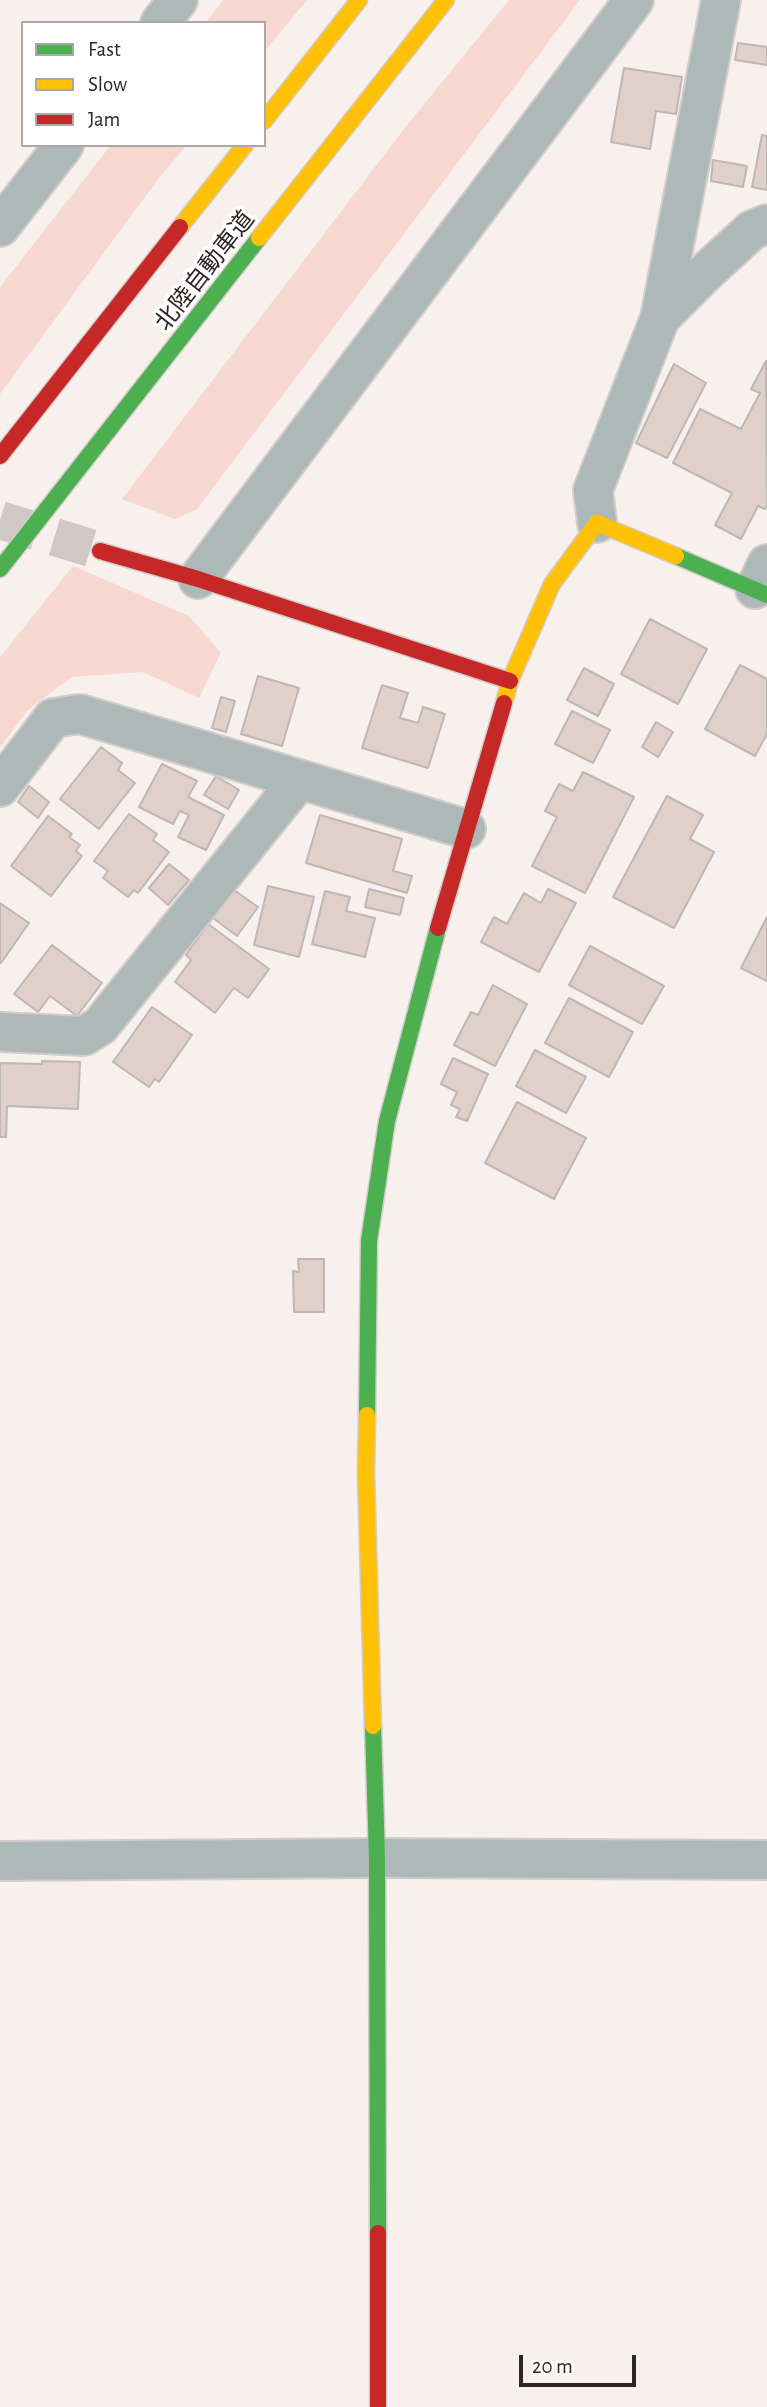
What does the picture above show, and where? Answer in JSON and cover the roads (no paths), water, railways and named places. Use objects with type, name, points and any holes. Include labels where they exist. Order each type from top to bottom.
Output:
[{"type":"main road","points":[[266,118],[359,0]]},
{"type":"main road","name":"北陸自動車道","points":[[0,569],[446,0]]},
{"type":"main road","name":"北陸自動車道","points":[[0,456],[243,147]]},
{"type":"main road","points":[[378,2407],[377,1858],[366,1473],[369,1241],[387,1121],[416,1007],[510,681],[552,583],[597,523],[763,583]]},
{"type":"main road","points":[[100,551],[198,579],[510,681]]},
{"type":"street","points":[[162,21],[178,0]]},
{"type":"street","points":[[198,579],[634,0]]},
{"type":"street","points":[[597,523],[593,490],[660,318],[721,0]]},
{"type":"street","points":[[0,227],[62,147]]},
{"type":"street","points":[[660,318],[752,230],[767,224]]},
{"type":"street","points":[[0,787],[53,718],[80,715],[466,829]]},
{"type":"street","points":[[0,1032],[84,1036],[100,1026],[299,780]]},
{"type":"street","points":[[0,1861],[377,1858],[767,1860]]},
{"type":"tunnel","points":[[0,520],[100,551]]}]
